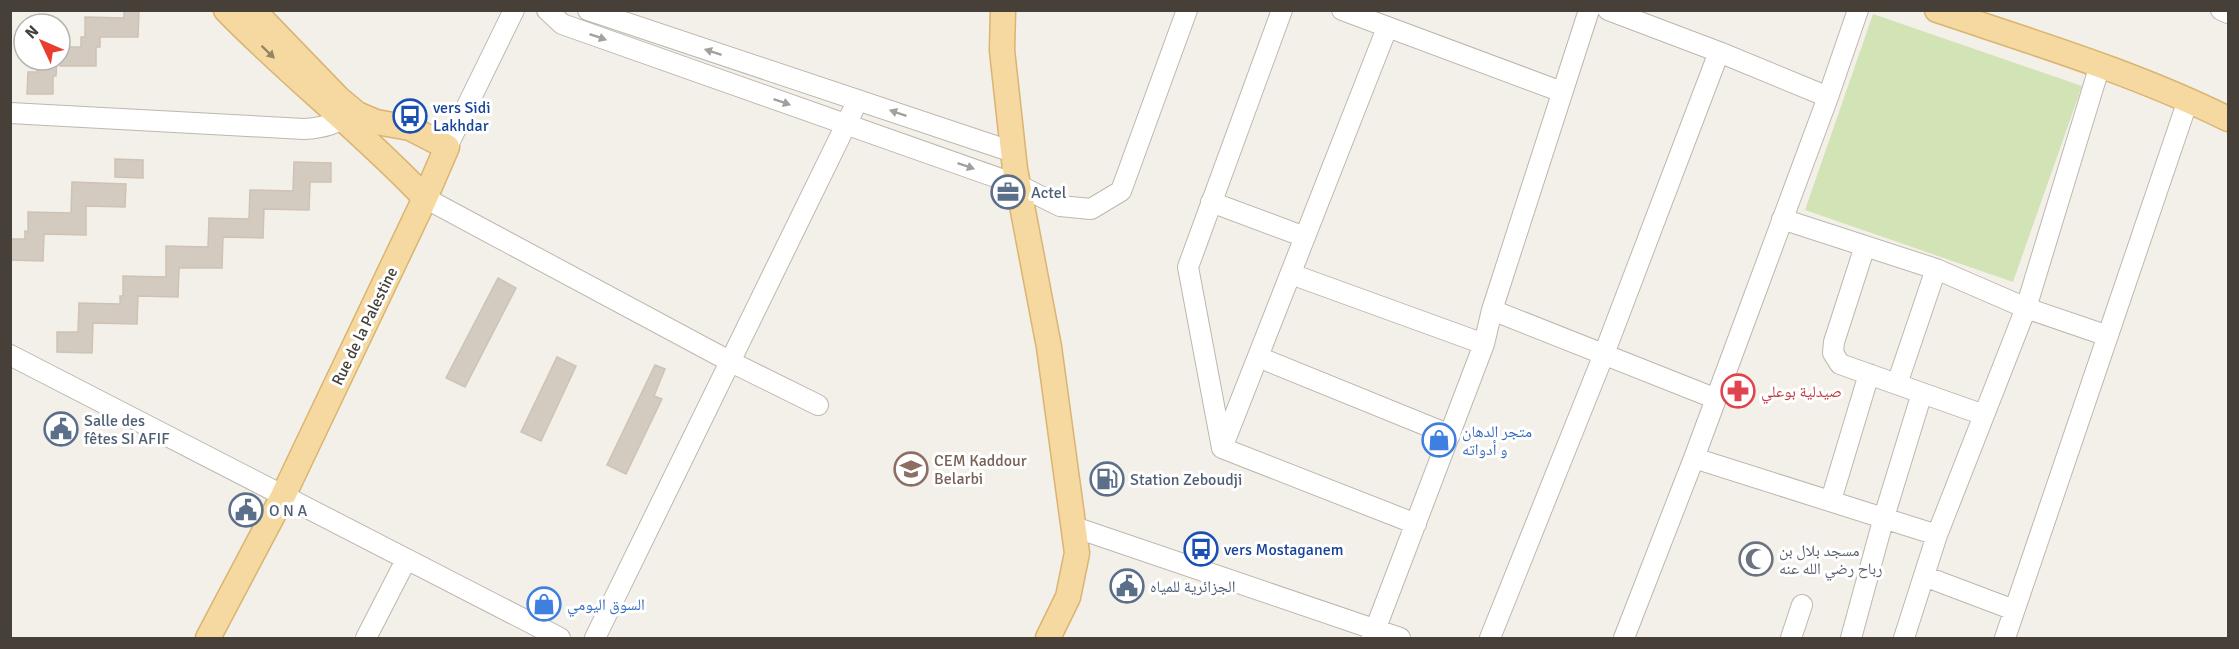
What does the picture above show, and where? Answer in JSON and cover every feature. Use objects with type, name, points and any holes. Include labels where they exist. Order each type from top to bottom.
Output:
[{"type":"main road","points":[[226,10],[294,76],[348,115],[410,128],[447,147]]},
{"type":"main road","points":[[253,10],[425,198]]},
{"type":"main road","points":[[1003,10],[1002,50],[1013,152],[1048,347],[1077,553],[1068,597],[1048,639]]},
{"type":"main road","points":[[1937,10],[2100,65],[2229,119]]},
{"type":"main road","name":"Rue de la Palestine","points":[[208,639],[283,496],[447,147]]},
{"type":"street","name":"Rue de la Palestine","points":[[447,147],[514,10]]},
{"type":"street","points":[[547,10],[562,24],[1018,185],[1060,206],[1091,209],[1121,191],[1187,10]]},
{"type":"street","points":[[588,10],[1013,152]]},
{"type":"street","points":[[1222,448],[1188,267],[1282,10]]},
{"type":"street","points":[[1342,10],[1562,92]]},
{"type":"street","points":[[1374,634],[1484,344],[1492,310],[1589,10]]},
{"type":"street","points":[[1608,10],[1828,97]]},
{"type":"street","points":[[1624,639],[1694,458],[1714,398],[1828,97],[1858,10]]},
{"type":"street","points":[[2221,10],[2229,13]]},
{"type":"street","points":[[1222,448],[1388,28]]},
{"type":"street","points":[[1490,639],[1604,354],[1719,52]]},
{"type":"street","points":[[1904,639],[1937,535],[2026,308],[2100,65]]},
{"type":"street","points":[[594,639],[732,362],[858,100]]},
{"type":"street","points":[[2005,639],[2188,100]]},
{"type":"street","points":[[10,113],[277,129],[317,128],[348,115]]},
{"type":"street","points":[[425,198],[732,362],[818,405]]},
{"type":"street","points":[[1211,202],[1305,237]]},
{"type":"street","points":[[1782,219],[1936,269],[2026,308],[2108,336]]},
{"type":"street","points":[[1865,246],[1834,342],[1833,353],[1840,364],[1984,415]]},
{"type":"street","points":[[1897,384],[1936,269]]},
{"type":"street","points":[[1291,274],[1484,344]]},
{"type":"street","points":[[1492,310],[1714,398]]},
{"type":"street","points":[[10,355],[560,639]]},
{"type":"street","points":[[1258,357],[1450,435]]},
{"type":"street","points":[[1831,500],[1869,374]]},
{"type":"street","points":[[1851,639],[1884,517],[1922,393]]},
{"type":"street","points":[[1222,448],[1416,524]]},
{"type":"street","points":[[1694,458],[1937,535]]},
{"type":"street","points":[[1074,527],[1374,634],[1400,639]]},
{"type":"street","points":[[366,639],[406,560]]},
{"type":"street","points":[[1924,576],[2014,610]]},
{"type":"street","points":[[1791,639],[1802,605]]},
{"type":"green space","points":[[1873,14],[2082,86],[2013,282],[1805,210]]},
{"type":"building","points":[[124,10],[139,10],[138,37],[100,37],[100,47],[96,47],[96,66],[72,66],[72,47],[81,47],[81,37],[85,37],[85,17],[124,18]]},
{"type":"building","points":[[28,72],[56,72],[56,76],[53,76],[53,94],[27,94]]},
{"type":"building","points":[[115,159],[143,160],[143,178],[115,177]]},
{"type":"building","points":[[294,162],[331,163],[331,182],[310,182],[309,210],[264,209],[263,238],[223,237],[222,268],[179,268],[178,297],[138,296],[137,324],[93,323],[92,353],[57,352],[57,332],[78,332],[79,303],[120,304],[120,296],[123,296],[123,276],[166,277],[166,246],[208,247],[209,218],[249,219],[250,190],[293,191]]},
{"type":"building","points":[[72,182],[126,184],[125,207],[86,206],[86,235],[44,234],[43,261],[10,260],[10,239],[25,239],[25,231],[28,232],[28,212],[71,213]]},
{"type":"building","points":[[498,278],[516,288],[465,387],[446,378]]},
{"type":"building","points":[[557,357],[576,366],[541,441],[521,432]]},
{"type":"building","points":[[655,365],[665,369],[654,396],[662,399],[626,474],[607,465]]},
{"type":"place","name":"vers Sidi Lakhdar","points":[[410,116]]},
{"type":"place","name":"Actel","points":[[1008,192]]},
{"type":"place","name":"صيدلية بوعلي","points":[[1738,391]]},
{"type":"place","name":"Salle des fêtes SI AFIF","points":[[61,429]]},
{"type":"place","name":"متجر الدهان و أدواته","points":[[1439,440]]},
{"type":"place","name":"CEM Kaddour Belarbi","points":[[911,469]]},
{"type":"place","name":"Station Zeboudji","points":[[1107,479]]},
{"type":"place","name":"O N A","points":[[246,510]]},
{"type":"place","name":"vers Mostaganem","points":[[1201,549]]},
{"type":"place","name":"مسجد بلال بن رباح رضي الله عنه","points":[[1756,559]]},
{"type":"place","name":"الجزائرية للمياه","points":[[1127,586]]},
{"type":"place","name":"السوق اليومي","points":[[544,604]]}]
